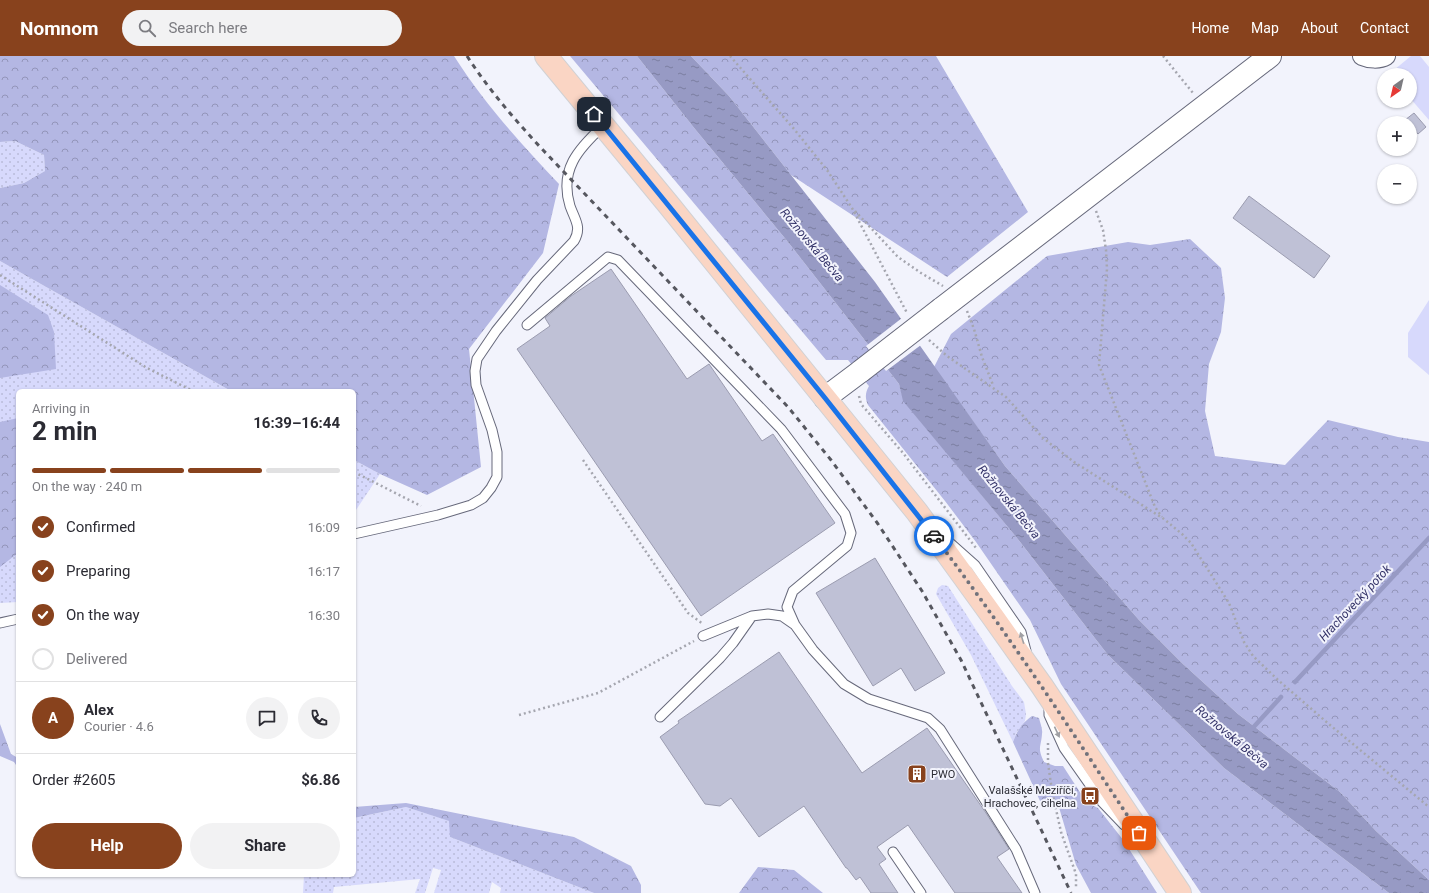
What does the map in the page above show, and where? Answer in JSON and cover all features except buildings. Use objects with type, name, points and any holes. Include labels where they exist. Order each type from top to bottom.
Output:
[{"type":"main road","points":[[546,56],[917,512],[1034,675],[1180,893]]},
{"type":"street","points":[[825,398],[860,381],[1088,197],[1270,56]]},
{"type":"street","points":[[1362,56],[1366,58],[1382,58],[1386,56]]},
{"type":"lane","points":[[356,534],[438,515],[471,505],[483,498],[491,488],[497,477],[497,452],[492,430],[476,385],[475,371],[477,359],[496,331],[537,280],[574,241],[578,234],[577,224],[568,196],[567,176],[574,158],[604,126]]},
{"type":"lane","points":[[527,325],[608,257],[618,260],[781,428],[845,514],[851,533],[847,546],[793,591],[787,607],[795,625],[813,650],[844,684],[869,699],[928,718],[940,729],[1016,849],[1036,893]]},
{"type":"lane","points":[[703,636],[752,616],[768,614],[782,616],[795,625]]},
{"type":"lane","points":[[660,718],[724,653],[752,616]]},
{"type":"lane","points":[[0,623],[16,619]]},
{"type":"lane","points":[[893,852],[921,893]]},
{"type":"path","points":[[730,56],[804,140],[827,170],[852,208],[909,316]]},
{"type":"path","points":[[1163,56],[1197,99]]},
{"type":"path","points":[[1088,197],[1100,221],[1106,250],[1106,285],[1098,365],[1155,507],[1164,519]]},
{"type":"path","points":[[852,208],[898,257],[948,289],[954,304],[969,315],[993,387]]},
{"type":"path","points":[[0,275],[147,368],[189,389]]},
{"type":"path","points":[[925,335],[947,356],[993,387],[1012,402],[1043,438],[1068,458],[1174,526],[1191,543],[1229,603],[1244,642],[1254,656],[1278,680],[1330,725],[1429,807]]},
{"type":"path","points":[[860,381],[859,398],[861,404],[902,453],[976,550]]},
{"type":"path","points":[[583,460],[688,613],[701,623],[719,629]]},
{"type":"path","points":[[356,473],[438,515]]},
{"type":"path","points":[[519,715],[598,693],[703,636]]},
{"type":"path","points":[[1048,742],[1048,763],[1052,791],[1061,832],[1076,874],[1076,888]]},
{"type":"shaded area","points":[[1411,56],[1420,56],[1429,67],[1429,120],[1417,106],[1417,68],[1396,68]]},
{"type":"shaded area","points":[[15,141],[44,155],[45,171],[24,183],[0,188],[0,142]]},
{"type":"shaded area","points":[[0,261],[227,389],[16,389],[16,602],[0,603]]},
{"type":"shaded area","points":[[1429,300],[1429,375],[1408,357],[1408,333]]},
{"type":"shaded area","points":[[356,461],[380,474],[356,510]]},
{"type":"shaded area","points":[[942,585],[948,586],[1012,686],[1024,702],[1026,714],[1025,721],[1017,732],[1013,742],[971,655],[936,594],[938,588]]},
{"type":"shaded area","points":[[406,807],[450,821],[450,837],[594,893],[500,893],[501,888],[492,882],[489,893],[434,893],[441,870],[433,868],[425,893],[415,893],[420,879],[334,887],[333,893],[303,893],[304,877],[356,877],[356,818]]},
{"type":"green space","points":[[0,56],[454,56],[504,123],[559,184],[543,253],[469,349],[481,467],[427,495],[380,474],[356,461],[356,389],[227,389],[0,261],[0,188],[24,183],[45,171],[44,155],[15,141],[0,142]]},
{"type":"green space","points":[[570,56],[637,56],[788,242],[899,384],[904,401],[1017,538],[1108,655],[1224,768],[1389,893],[1201,893],[1061,684],[1030,620],[976,542],[868,405],[866,396],[869,386],[848,360],[826,360]]},
{"type":"green space","points":[[691,56],[936,56],[1028,212],[947,277],[791,175],[729,96]]},
{"type":"green space","points":[[1190,239],[1221,268],[1225,298],[1221,332],[1209,364],[1205,411],[1215,456],[1285,465],[1328,420],[1398,437],[1429,442],[1429,880],[1376,831],[1340,792],[1238,714],[1183,664],[1139,620],[1005,466],[934,367],[951,334],[1047,256],[1128,242],[1150,245]]},
{"type":"green space","points":[[0,285],[48,315],[54,332],[56,369],[0,378]]},
{"type":"green space","points":[[16,418],[16,555],[0,567],[0,422]]},
{"type":"green space","points":[[1032,716],[1039,718],[1042,732],[1040,750],[1044,762],[1055,766],[1063,766],[1087,803],[1098,808],[1124,841],[1157,893],[1091,893],[1076,865],[1058,804],[1040,801],[1013,742],[1016,734],[1025,721]]},
{"type":"green space","points":[[0,724],[11,754],[16,757],[16,765],[14,762],[0,756]]},
{"type":"green space","points":[[406,803],[574,837],[631,866],[641,885],[641,893],[594,893],[450,837],[449,821],[406,807],[356,818],[356,807]]},
{"type":"green space","points":[[758,867],[794,870],[823,893],[739,893]]},
{"type":"water","name":"Rožnovská Bečva","points":[[637,56],[691,56],[729,96],[875,282],[1005,466],[1139,620],[1183,664],[1238,714],[1340,792],[1376,831],[1429,880],[1429,893],[1389,893],[1224,768],[1108,655],[1017,538],[903,401],[899,384],[788,242]]},
{"type":"pier","points":[[902,318],[921,345],[886,371],[866,346]]},
{"type":"waterway","name":"Hrachovecký potok","points":[[1295,682],[1429,538]]},
{"type":"waterway","name":"Hrachovecký potok","points":[[1250,731],[1281,697]]},
{"type":"railway","points":[[467,56],[493,93],[532,138],[788,407],[831,460],[878,524],[922,591],[961,660],[1071,893]]},
{"type":"way so far","points":[[934,536],[994,617],[1042,686],[1139,833]]},
{"type":"place","name":"PWO","points":[[917,774]]},
{"type":"place","name":"Valašské Meziříčí, Hrachovec, cihelna","points":[[1090,796]]},
{"type":"route","points":[[594,114],[891,479],[934,536]]}]
